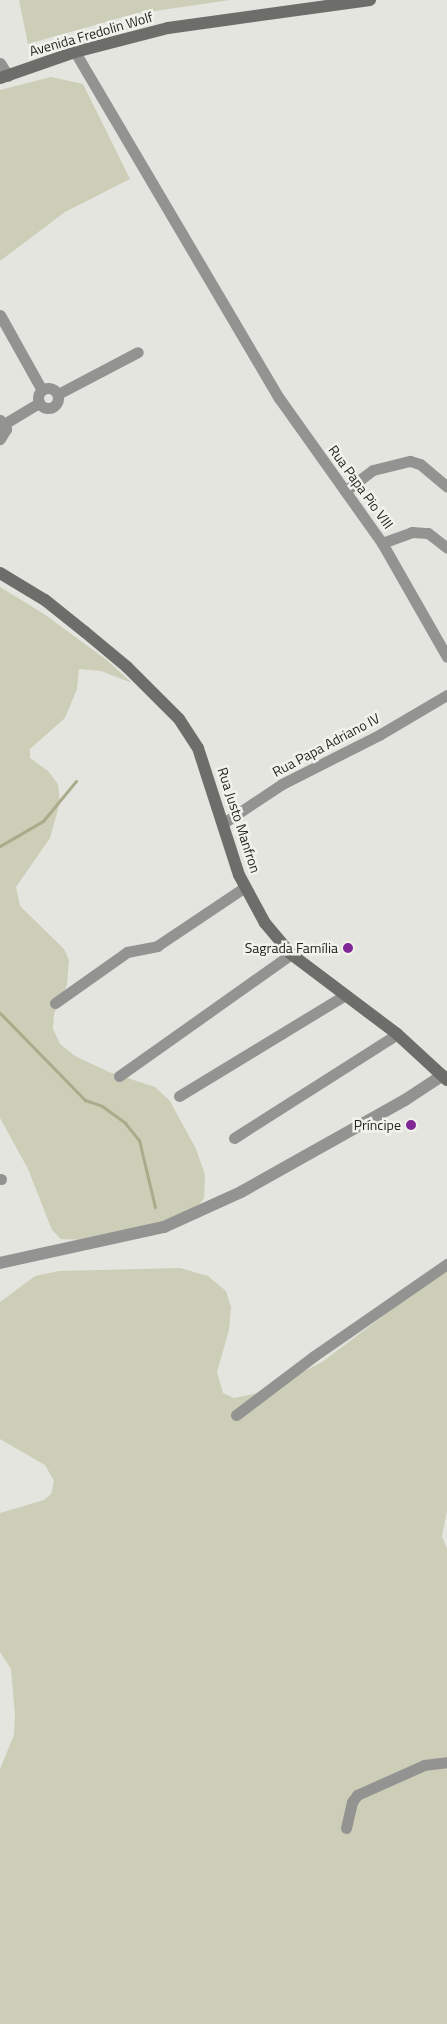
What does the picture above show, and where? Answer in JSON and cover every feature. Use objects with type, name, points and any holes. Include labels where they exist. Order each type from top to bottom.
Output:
[{"type":"main road","name":"Avenida Fredolin Wolf","points":[[4,77],[75,52],[168,28],[370,0]]},
{"type":"main road","name":"Rua Justo Manfron","points":[[0,573],[45,600],[85,632],[179,719],[198,748],[207,768],[222,824],[245,887],[265,923],[291,954],[397,1034],[445,1078]]},
{"type":"street","name":"Rua Papa Pio VIII","points":[[75,52],[279,398],[382,543],[442,634],[447,657]]},
{"type":"street","points":[[0,62],[4,77]]},
{"type":"street","points":[[0,315],[42,390],[40,403]]},
{"type":"street","points":[[58,394],[138,352]]},
{"type":"street","points":[[40,403],[44,407],[53,407],[58,400],[58,394],[51,388],[42,390]]},
{"type":"street","points":[[0,439],[5,434],[2,422],[40,403]]},
{"type":"street","points":[[344,491],[373,470],[410,461],[420,464],[447,487]]},
{"type":"street","points":[[382,543],[412,532],[428,533],[447,548]]},
{"type":"street","name":"Rua Papa Adriano IV","points":[[222,824],[282,784],[379,735],[447,695]]},
{"type":"street","points":[[55,1003],[127,952],[157,946],[245,887]]},
{"type":"street","points":[[118,1076],[291,954]]},
{"type":"street","points":[[179,1096],[345,995]]},
{"type":"street","points":[[234,1138],[397,1034]]},
{"type":"street","points":[[0,1263],[164,1227],[241,1192],[445,1078]]},
{"type":"street","points":[[236,1415],[314,1356],[447,1264]]},
{"type":"street","points":[[346,1828],[352,1802],[356,1795],[424,1765],[447,1762]]},
{"type":"green space","points":[[19,0],[230,0],[134,14],[28,44]]},
{"type":"green space","points":[[51,77],[83,84],[130,179],[65,212],[0,261],[0,90]]},
{"type":"green space","points":[[0,587],[44,614],[108,661],[132,683],[101,671],[79,669],[77,689],[65,718],[30,749],[30,758],[48,771],[58,784],[60,802],[50,838],[16,887],[20,906],[64,949],[69,960],[67,985],[54,1014],[53,1029],[60,1044],[75,1056],[109,1072],[155,1087],[170,1101],[196,1149],[205,1175],[204,1198],[196,1209],[182,1217],[85,1240],[61,1239],[52,1230],[28,1169],[0,1118]]},
{"type":"green space","points":[[180,1268],[208,1276],[226,1291],[231,1307],[229,1330],[217,1372],[223,1393],[234,1398],[264,1392],[322,1362],[447,1268],[447,1511],[442,1536],[447,1549],[447,2024],[0,2024],[0,1769],[14,1735],[15,1715],[11,1669],[0,1652],[0,1513],[44,1500],[51,1494],[54,1481],[45,1465],[0,1439],[0,1302],[35,1276],[59,1271]]},
{"type":"waterway","points":[[0,846],[43,821],[76,781]]},
{"type":"waterway","points":[[0,1013],[85,1100],[102,1106],[125,1123],[139,1140],[155,1207]]},
{"type":"place","name":"Sagrada Família","points":[[348,948]]},
{"type":"place","name":"Príncipe","points":[[411,1125]]}]
